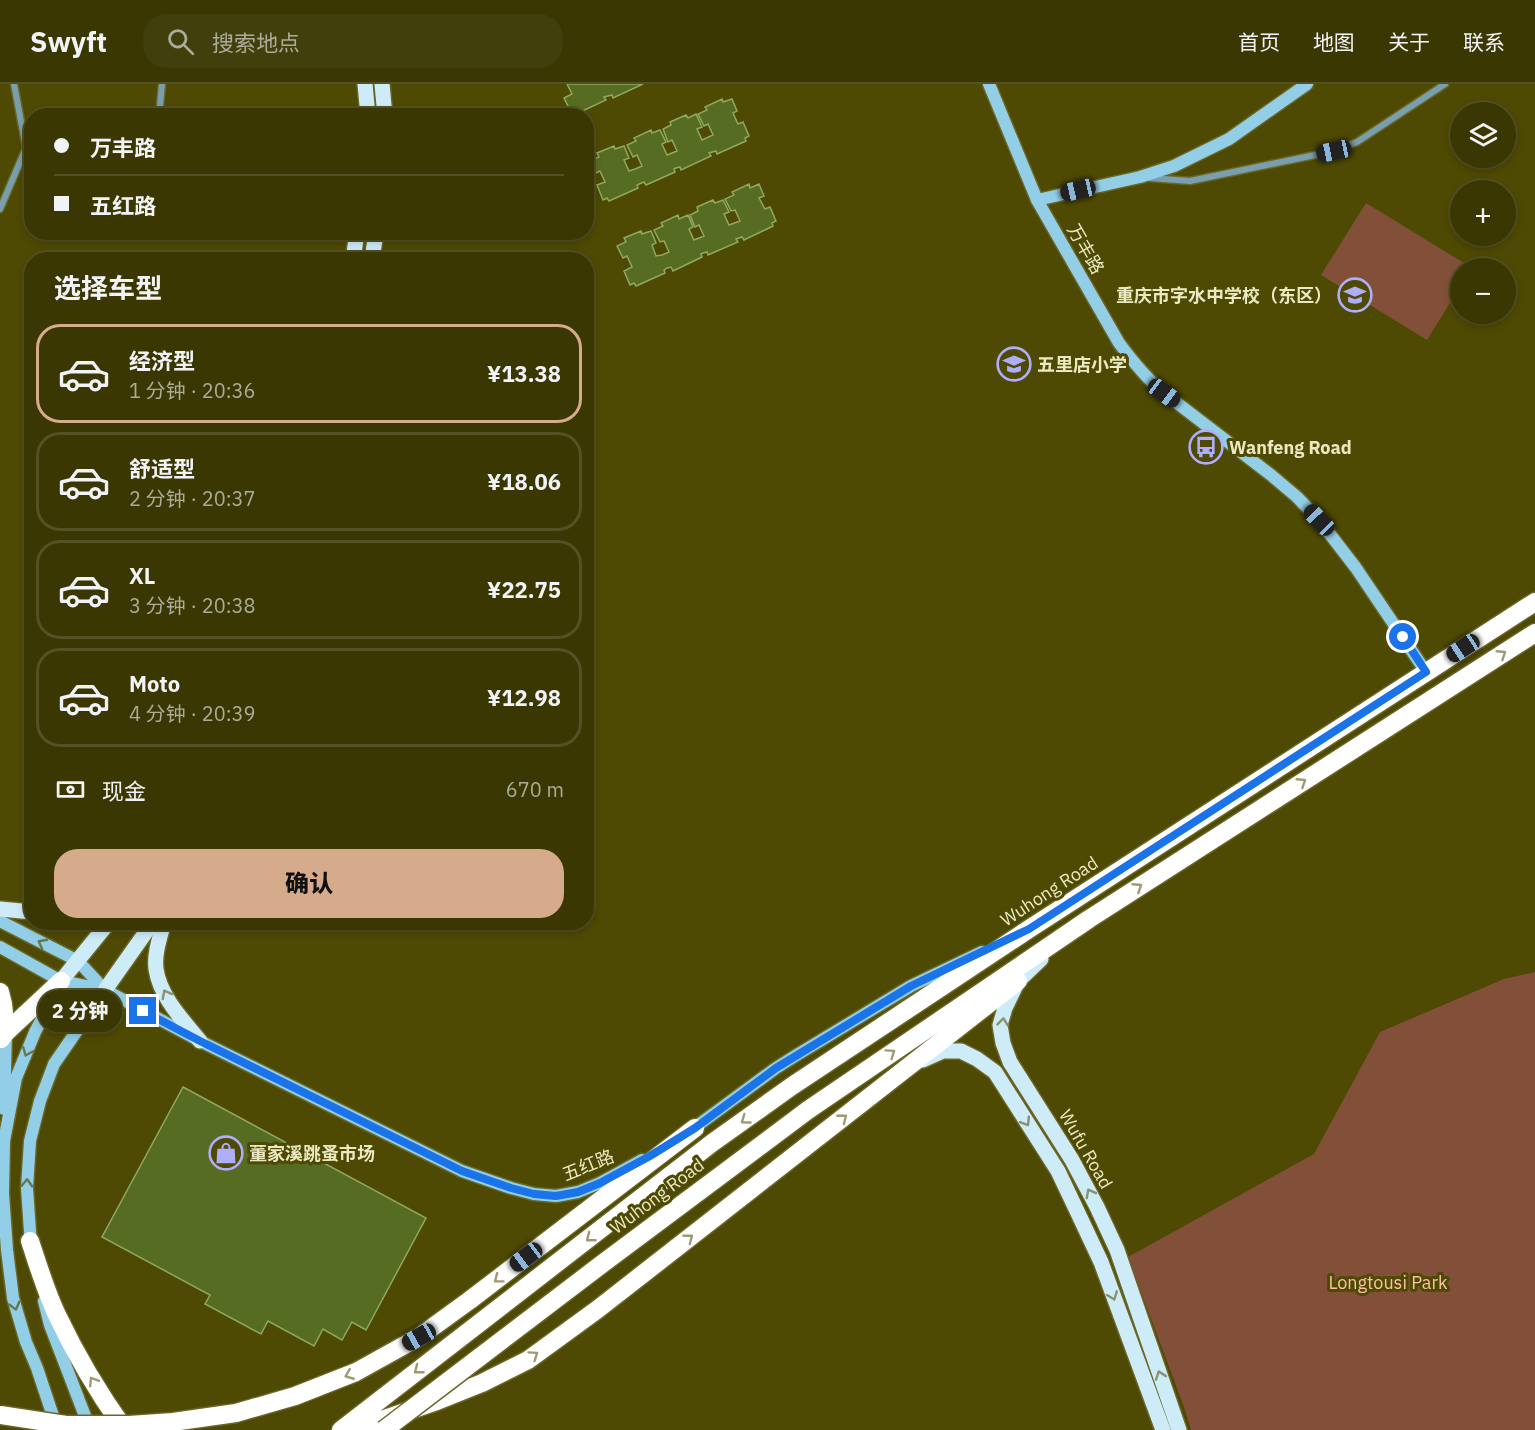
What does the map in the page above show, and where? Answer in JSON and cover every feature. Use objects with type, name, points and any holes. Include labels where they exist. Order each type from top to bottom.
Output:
[{"type":"highway","name":"Wuhong Road","points":[[342,1430],[703,1151],[792,1086],[1029,929],[1535,602]]},
{"type":"highway","name":"Wuhong Road","points":[[384,1430],[808,1110],[1089,918],[1535,633]]},
{"type":"highway","points":[[2,1037],[61,981]]},
{"type":"highway","points":[[342,1430],[364,1426],[426,1405],[482,1383],[528,1360],[598,1309],[1018,981]]},
{"type":"highway","points":[[0,992],[3,1004],[2,1037]]},
{"type":"highway","points":[[0,1415],[66,1425],[173,1422],[236,1413],[295,1396],[356,1372],[419,1337],[695,1128]]},
{"type":"highway","points":[[30,1241],[56,1314],[86,1369],[125,1430]]},
{"type":"main road","points":[[365,84],[367,108]]},
{"type":"main road","points":[[382,84],[384,108]]},
{"type":"main road","name":"万丰路","points":[[988,84],[1037,200],[1119,343],[1148,379],[1271,475],[1319,520],[1356,568],[1426,672]]},
{"type":"main road","points":[[1037,200],[1140,177],[1174,166],[1229,139],[1307,84]]},
{"type":"main road","points":[[0,909],[24,911]]},
{"type":"main road","name":"Wufu Road","points":[[1089,918],[1036,962],[1018,981],[1005,1008],[1000,1025],[1003,1043],[1010,1062],[1072,1160],[1117,1250],[1179,1430]]},
{"type":"main road","points":[[0,921],[78,962],[105,990]]},
{"type":"main road","name":"五红路","points":[[105,990],[200,1041],[462,1171],[511,1188],[534,1194],[556,1196],[578,1192],[600,1183],[650,1156],[695,1128],[776,1068],[911,986],[1029,929]]},
{"type":"main road","points":[[4,1141],[16,1078],[35,1032],[61,981],[103,930]]},
{"type":"main road","points":[[90,1430],[50,1325],[30,1241],[27,1188],[30,1141],[40,1101],[54,1064],[147,930]]},
{"type":"main road","points":[[162,930],[156,953],[156,969],[161,987],[169,1002],[200,1041]]},
{"type":"main road","points":[[0,947],[61,981],[105,990]]},
{"type":"main road","points":[[2,1037],[3,1194],[6,1250],[13,1299],[58,1430]]},
{"type":"main road","name":"Wufu Road","points":[[899,1073],[928,1057],[943,1052],[961,1052],[977,1059],[995,1072],[1058,1171],[1101,1262],[1163,1430]]},
{"type":"main road","points":[[80,1406],[84,1430]]},
{"type":"street","points":[[14,84],[24,137]]},
{"type":"street","points":[[160,108],[162,84]]},
{"type":"street","points":[[1140,177],[1190,181],[1334,151],[1357,141],[1445,84]]},
{"type":"street","points":[[0,209],[24,153]]},
{"type":"green space","points":[[1366,203],[1456,258],[1450,258],[1450,303],[1427,340],[1321,275]]},
{"type":"green space","name":"Longtousi Park","points":[[1535,972],[1535,1430],[1191,1430],[1128,1257],[1314,1154],[1380,1032],[1504,979]]},
{"type":"building","points":[[567,84],[643,84],[613,98],[612,95],[604,97],[606,100],[589,108],[569,108],[564,98],[572,94]]},
{"type":"building","points":[[722,99],[723,102],[732,99],[737,111],[733,113],[738,124],[743,122],[749,136],[745,138],[746,141],[717,154],[716,151],[709,153],[711,156],[681,170],[680,167],[676,168],[675,172],[646,185],[644,182],[637,185],[638,188],[609,201],[607,198],[603,200],[597,185],[605,182],[600,171],[596,173],[594,169],[594,159],[599,157],[597,153],[614,146],[615,149],[624,146],[629,158],[624,160],[629,171],[635,169],[642,166],[637,155],[633,157],[627,145],[636,141],[634,138],[651,130],[652,133],[660,130],[666,142],[662,144],[667,155],[677,151],[672,140],[668,142],[663,129],[671,125],[670,122],[686,115],[688,118],[696,114],[702,127],[697,129],[702,140],[713,135],[708,124],[704,126],[698,114],[707,110],[705,107]]},
{"type":"building","points":[[749,184],[750,188],[759,184],[764,196],[759,198],[765,209],[770,207],[776,221],[772,223],[773,226],[744,240],[742,237],[736,239],[738,242],[708,255],[707,252],[703,253],[702,257],[673,271],[671,267],[667,268],[664,270],[665,273],[636,286],[634,283],[630,285],[624,271],[632,267],[627,256],[623,258],[617,246],[626,242],[624,238],[641,231],[642,234],[651,231],[656,243],[652,245],[656,256],[669,252],[664,241],[660,242],[654,230],[663,226],[661,223],[678,215],[679,219],[688,215],[693,227],[689,229],[694,240],[704,236],[699,225],[695,227],[690,215],[698,211],[697,207],[713,200],[715,203],[723,200],[729,212],[724,214],[729,225],[740,221],[735,210],[731,211],[725,199],[734,195],[732,192]]},
{"type":"building","name":"董家溪跳蚤市场","points":[[183,1087],[426,1218],[366,1330],[352,1322],[342,1340],[323,1329],[314,1346],[268,1321],[261,1334],[205,1304],[210,1295],[102,1237]]},
{"type":"place","name":"重庆市字水中学校（东区）","points":[[1355,295]]},
{"type":"place","name":"五里店小学","points":[[1014,364]]},
{"type":"place","name":"Wanfeng Road","points":[[1206,447]]},
{"type":"place","name":"董家溪跳蚤市场","points":[[226,1153]]},
{"type":"route","points":[[143,1011],[462,1171],[534,1194],[556,1196],[578,1192],[650,1156],[695,1128],[776,1068],[911,986],[1029,929],[1426,672],[1403,637]]}]
